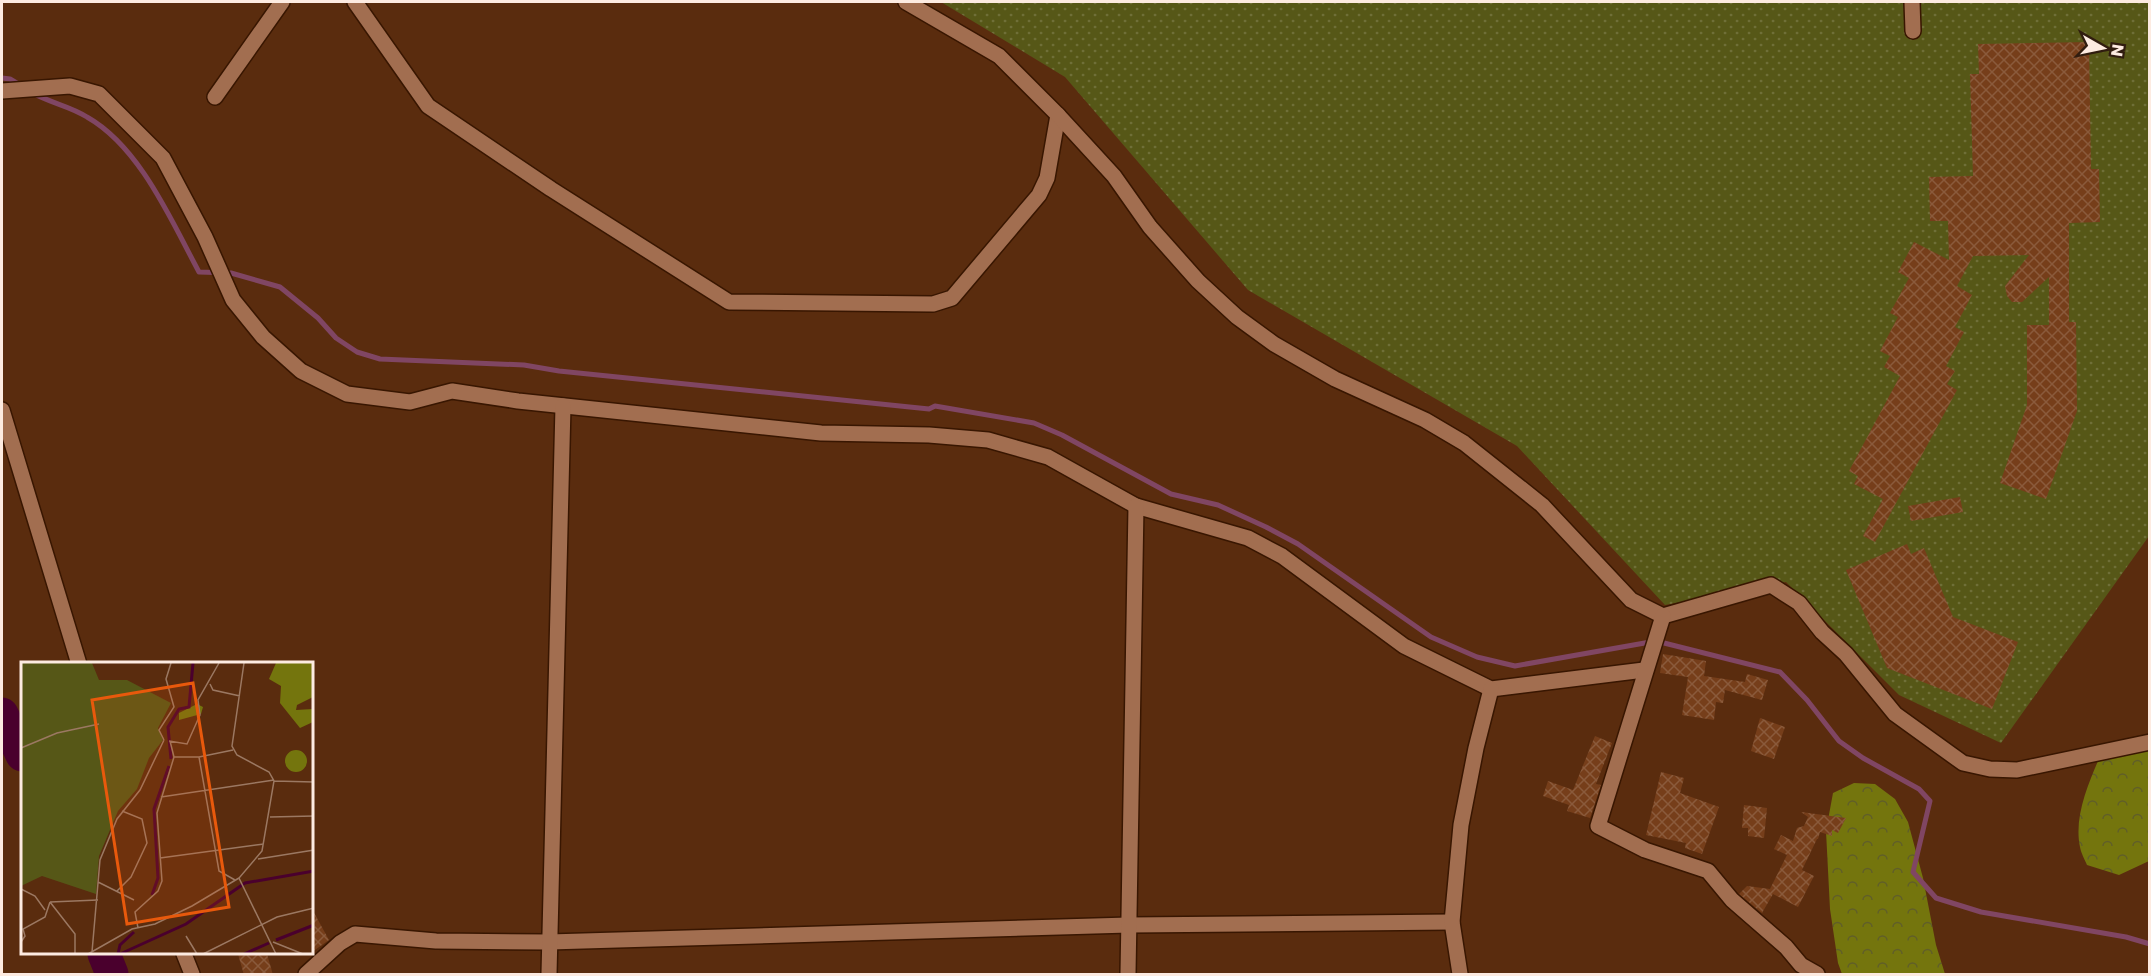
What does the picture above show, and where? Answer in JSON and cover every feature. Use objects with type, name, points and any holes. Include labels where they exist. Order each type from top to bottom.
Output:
[{"type":"street","points":[[215,97],[282,2]]},
{"type":"street","points":[[355,2],[428,106],[551,189],[729,302],[933,304],[952,298],[1039,195],[1047,178],[1058,115]]},
{"type":"street","points":[[906,2],[999,57],[1058,115],[1114,176],[1150,227],[1198,281],[1237,317],[1274,344],[1335,379],[1425,420],[1464,443],[1542,505],[1631,600],[1663,616],[1771,585],[1799,603],[1822,632],[1846,654],[1895,714],[1963,762],[1972,765],[1990,769],[2017,770],[2150,742]]},
{"type":"street","points":[[1912,2],[1913,31]]},
{"type":"street","points":[[2,91],[70,86],[99,94],[163,158],[206,237],[233,300],[263,337],[301,371],[347,394],[410,402],[452,392],[821,434],[929,435],[988,440],[1048,457],[1136,506],[1248,538],[1282,556],[1404,645],[1491,689],[1644,670]]},
{"type":"street","points":[[549,975],[562,406]]},
{"type":"street","points":[[2,410],[78,662]]},
{"type":"street","points":[[1128,975],[1136,506]]},
{"type":"street","points":[[1663,616],[1644,670],[1598,826],[1645,850],[1708,871],[1732,900],[1786,947],[1801,965],[1817,975]]},
{"type":"street","points":[[1460,975],[1452,921],[1461,825],[1476,748],[1491,689]]},
{"type":"street","points":[[306,975],[340,943],[355,934],[436,940],[549,942],[1129,925],[1452,921]]},
{"type":"street","points":[[184,955],[192,975]]},
{"type":"shaded area","points":[[941,2],[2149,2],[2149,536],[2001,743],[1899,695],[1786,582],[1665,605],[1517,446],[1248,290],[1065,77]]},
{"type":"green space","points":[[2149,745],[2149,861],[2119,875],[2087,865],[2080,847],[2080,814],[2098,761]]},
{"type":"green space","points":[[1854,783],[1875,784],[1895,799],[1908,822],[1923,878],[1936,945],[1945,974],[1842,974],[1838,963],[1830,909],[1826,831],[1833,793]]},
{"type":"building","points":[[2089,42],[2091,169],[2099,169],[2100,222],[2069,223],[2069,322],[2076,322],[2077,411],[2046,499],[2000,483],[2027,405],[2027,325],[2049,325],[2049,277],[2022,302],[2012,302],[2007,296],[2005,286],[2029,255],[1973,256],[1957,286],[1972,295],[1955,327],[1964,332],[1946,366],[1955,371],[1947,384],[1957,390],[1875,542],[1863,536],[1883,499],[1854,484],[1858,476],[1849,471],[1900,376],[1884,367],[1890,356],[1880,351],[1898,317],[1890,313],[1909,278],[1898,272],[1914,242],[1949,260],[1948,221],[1930,221],[1929,177],[1973,176],[1970,74],[1979,74],[1978,44]]},
{"type":"building","points":[[1960,497],[1963,512],[1911,521],[1908,506]]},
{"type":"building","points":[[1907,544],[1911,554],[1924,548],[1953,617],[2018,642],[1992,709],[1887,668],[1846,570]]},
{"type":"building","points":[[1663,654],[1706,661],[1704,676],[1745,682],[1747,674],[1768,680],[1762,700],[1725,690],[1723,703],[1716,702],[1714,720],[1682,715],[1688,677],[1660,673]]},
{"type":"building","points":[[1760,718],[1785,727],[1774,759],[1751,751]]},
{"type":"building","points":[[1595,736],[1612,743],[1596,784],[1601,785],[1590,818],[1567,811],[1569,805],[1543,796],[1548,781],[1573,790]]},
{"type":"building","points":[[1661,772],[1684,778],[1680,793],[1719,807],[1702,854],[1685,848],[1686,843],[1646,835]]},
{"type":"building","points":[[1744,805],[1767,808],[1764,838],[1748,836],[1748,828],[1742,828]]},
{"type":"building","points":[[1801,812],[1846,818],[1838,833],[1832,830],[1832,836],[1820,832],[1802,870],[1814,876],[1798,907],[1773,894],[1762,913],[1739,894],[1747,886],[1770,889],[1787,855],[1774,849],[1781,835],[1793,841],[1797,828],[1804,826],[1808,817]]},
{"type":"building","points":[[314,913],[329,940],[314,951]]},
{"type":"building","points":[[238,955],[267,955],[273,975],[244,975]]},
{"type":"waterway","points":[[2,78],[10,79],[20,85]]},
{"type":"waterway","points":[[33,93],[87,117],[106,130],[123,147],[152,186],[199,272],[231,273],[280,287],[318,318],[336,338],[357,352],[380,359],[524,365],[559,371],[929,409],[935,406],[1034,423],[1062,435],[1171,494],[1218,505],[1266,527],[1298,544],[1431,637],[1477,657],[1515,666],[1656,641],[1780,672],[1807,700],[1839,741],[1863,758],[1919,789],[1930,801],[1913,872],[1936,898],[1981,912],[2126,937],[2150,944]]},
{"type":"waterway","points":[[2,714],[21,753]]},
{"type":"waterway","points":[[104,955],[112,974]]}]
